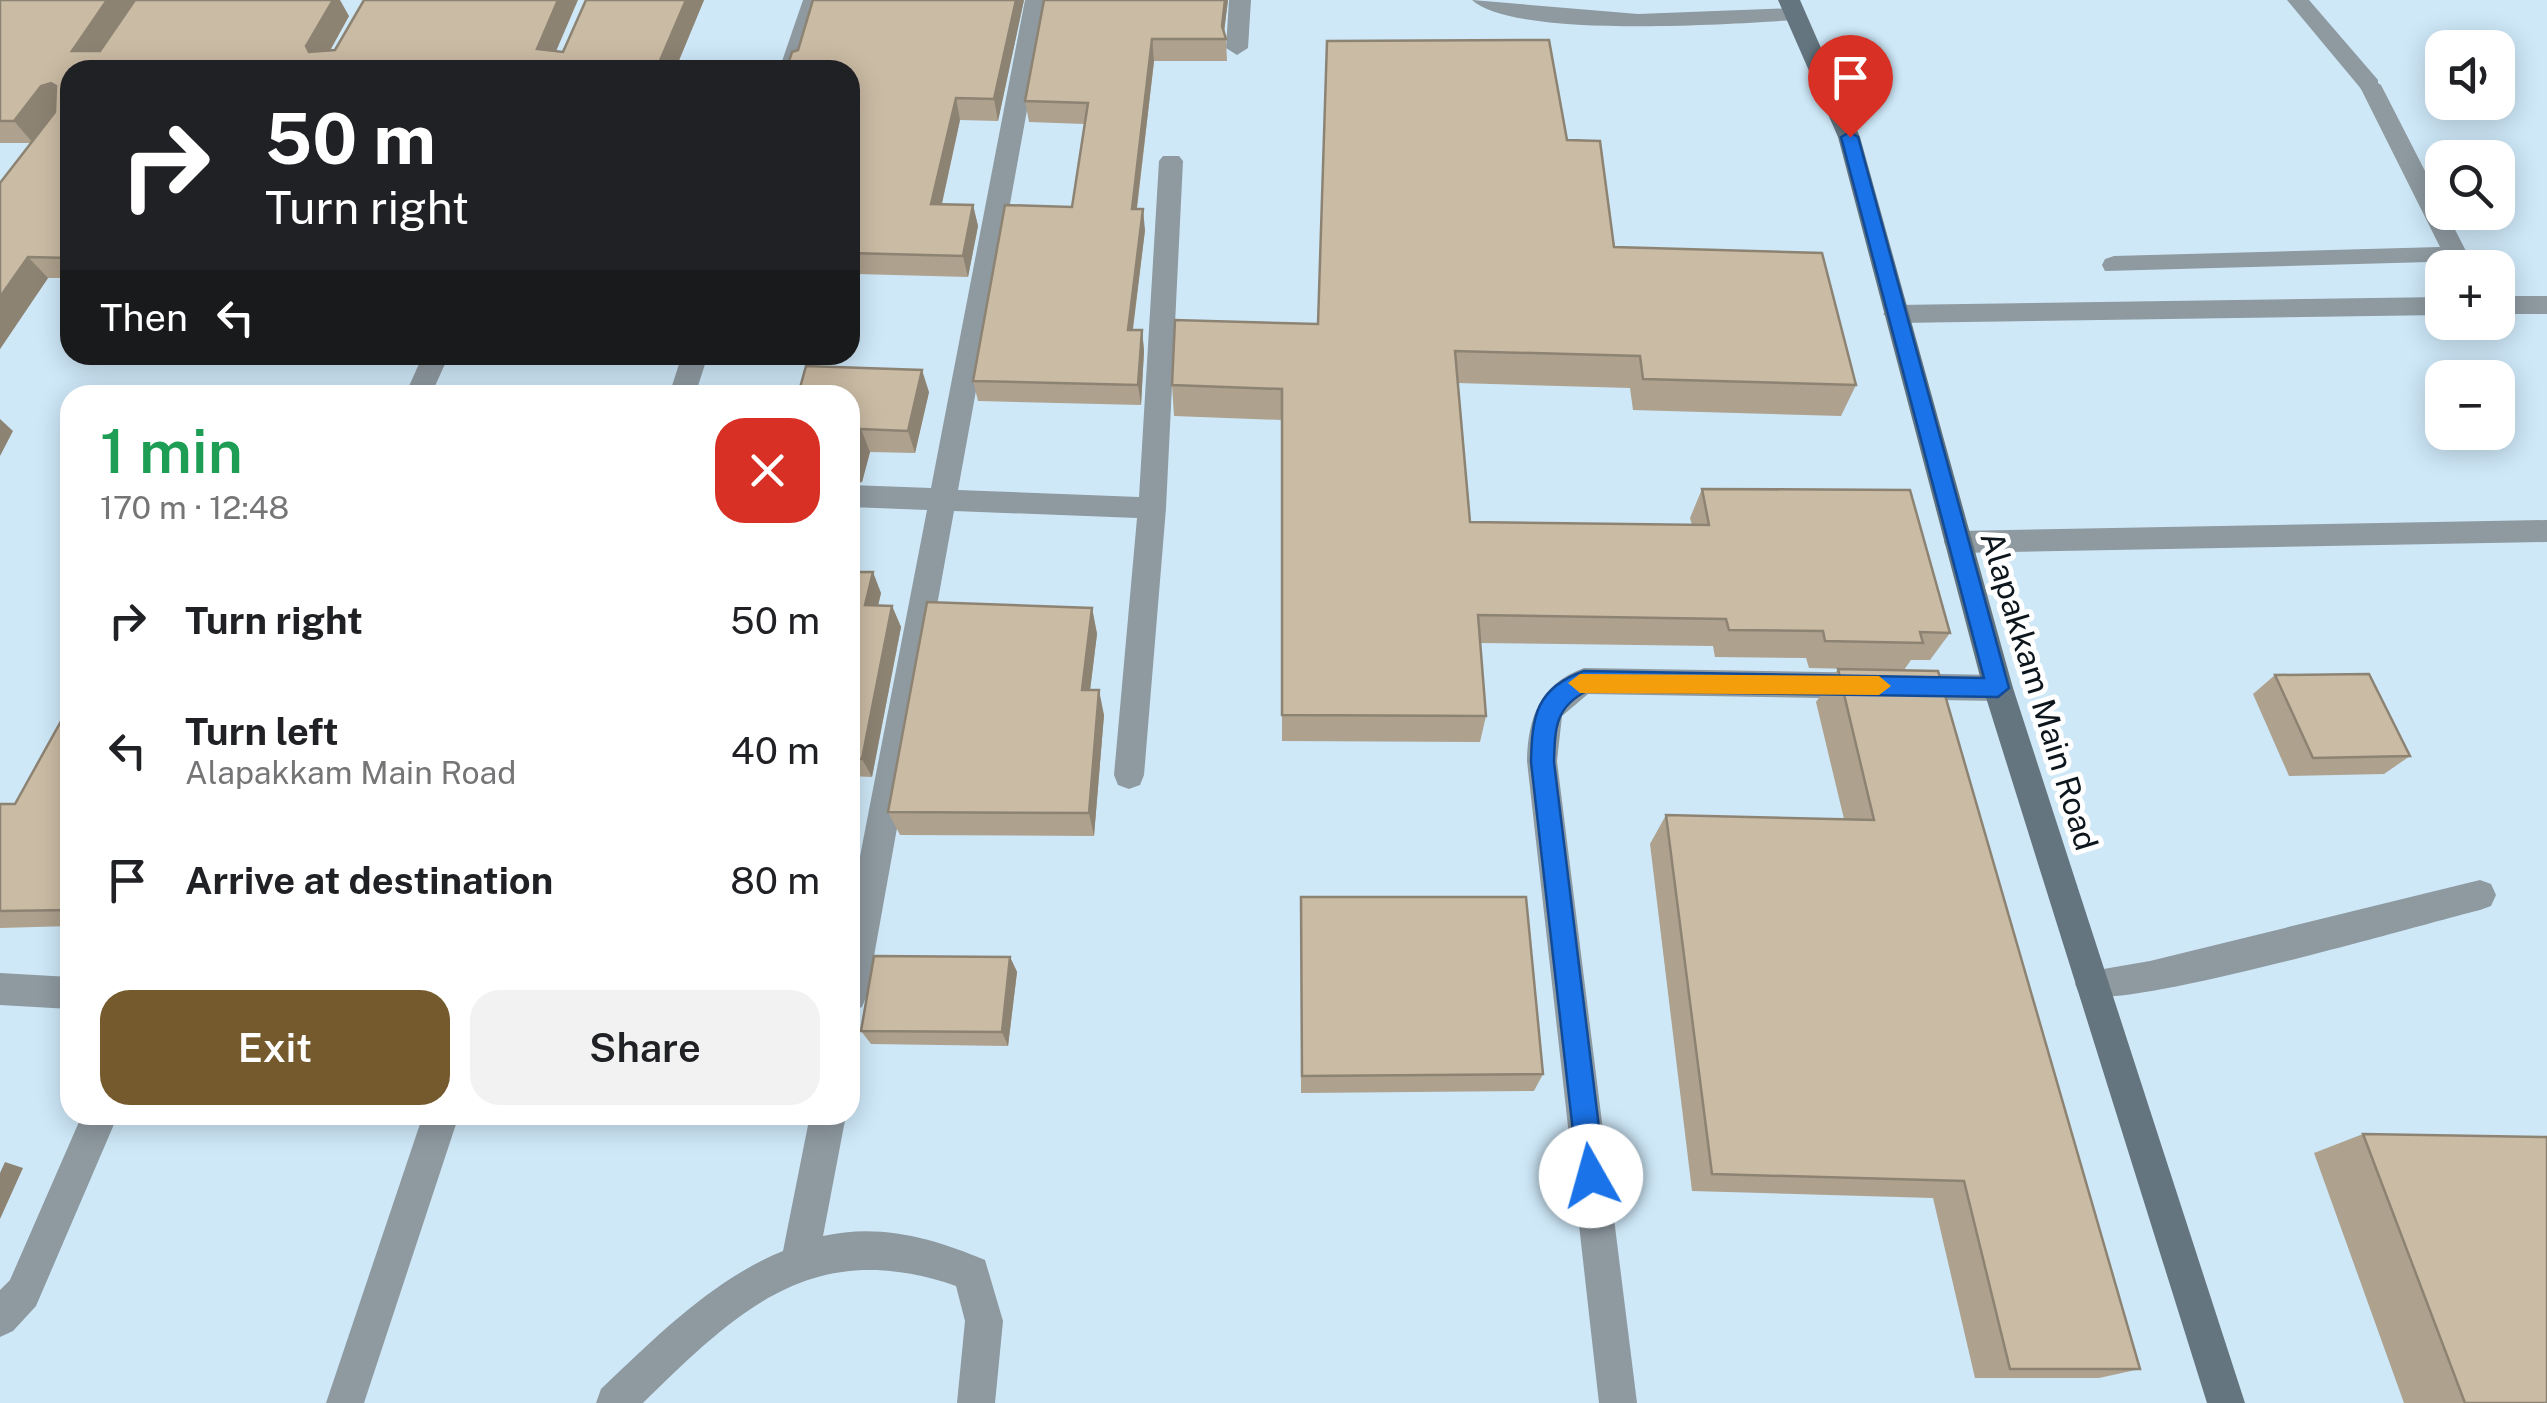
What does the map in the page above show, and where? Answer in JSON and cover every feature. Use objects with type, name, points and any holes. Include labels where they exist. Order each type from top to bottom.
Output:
[{"type":"main road","name":"Alapakkam Main Road","points":[[1792,7],[1850,137],[1998,688],[2226,1403]]},
{"type":"street","points":[[793,60],[814,0]]},
{"type":"street","points":[[860,942],[1036,0]]},
{"type":"street","points":[[1237,48],[1240,0]]},
{"type":"street","points":[[1483,0],[1530,14],[1577,21],[1792,7]]},
{"type":"street","points":[[2114,264],[2456,255],[2370,85],[2298,0]]},
{"type":"street","points":[[1128,775],[1152,508],[1170,160]]},
{"type":"street","points":[[2515,306],[2547,305]]},
{"type":"street","points":[[1896,314],[2425,306]]},
{"type":"street","points":[[860,496],[1152,508]]},
{"type":"street","points":[[1958,542],[2547,531]]},
{"type":"street","points":[[1618,1403],[1542,762],[1543,720],[1560,694],[1584,681],[1998,688]]},
{"type":"street","points":[[2092,984],[2150,976],[2480,895]]},
{"type":"street","points":[[0,989],[60,992]]},
{"type":"street","points":[[0,1318],[23,1293],[96,1125]]},
{"type":"street","points":[[345,1403],[438,1125]]},
{"type":"street","points":[[800,1266],[826,1125]]},
{"type":"street","points":[[615,1403],[693,1328],[776,1274],[843,1250],[927,1255],[972,1273],[984,1321],[976,1403]]},
{"type":"building","points":[[0,0],[107,0],[72,51],[100,51],[135,0],[333,0],[306,46],[309,52],[335,50],[364,0],[558,0],[537,49],[563,52],[586,0],[686,0],[660,60],[60,60],[60,258],[28,257],[0,297],[0,183],[55,112],[56,86],[41,86],[14,121],[0,121]]},
{"type":"building","points":[[813,0],[1016,0],[994,99],[956,98],[931,204],[973,205],[963,256],[860,253],[860,60],[789,60],[792,52],[798,50]]},
{"type":"building","points":[[1044,0],[1225,0],[1222,26],[1226,39],[1152,39],[1132,209],[1143,209],[1128,330],[1142,330],[1138,385],[973,381],[1005,205],[1072,207],[1088,103],[1025,101]]},
{"type":"building","points":[[1549,40],[1567,140],[1600,141],[1614,247],[1822,253],[1856,385],[1643,379],[1640,356],[1455,351],[1470,522],[1709,525],[1702,489],[1910,490],[1950,633],[1920,632],[1923,643],[1825,641],[1823,631],[1729,630],[1726,619],[1478,615],[1486,716],[1282,715],[1282,389],[1172,385],[1175,320],[1318,324],[1327,41]]},
{"type":"building","points":[[806,366],[922,370],[908,431],[861,429],[860,433],[860,385],[801,385]]},
{"type":"building","points":[[860,572],[873,572],[865,605],[892,606],[862,759]]},
{"type":"building","points":[[927,602],[1092,608],[1082,690],[1099,690],[1089,813],[888,812]]},
{"type":"building","points":[[1838,669],[1938,671],[2140,1369],[2010,1369],[1964,1181],[1712,1174],[1666,815],[1874,820]]},
{"type":"building","points":[[2369,674],[2410,756],[2313,758],[2275,675]]},
{"type":"building","points":[[60,723],[60,910],[0,911],[0,804],[15,804]]},
{"type":"building","points":[[1301,897],[1526,897],[1543,1074],[1302,1076]]},
{"type":"building","points":[[874,956],[1010,957],[1002,1032],[861,1031]]},
{"type":"building","points":[[2363,1134],[2547,1137],[2547,1403],[2465,1403]]},
{"type":"slow traffic","points":[[1580,683],[1879,686]]},
{"type":"route","points":[[1591,1176],[1542,762],[1543,720],[1560,694],[1584,681],[1998,688],[1850,137]]}]
